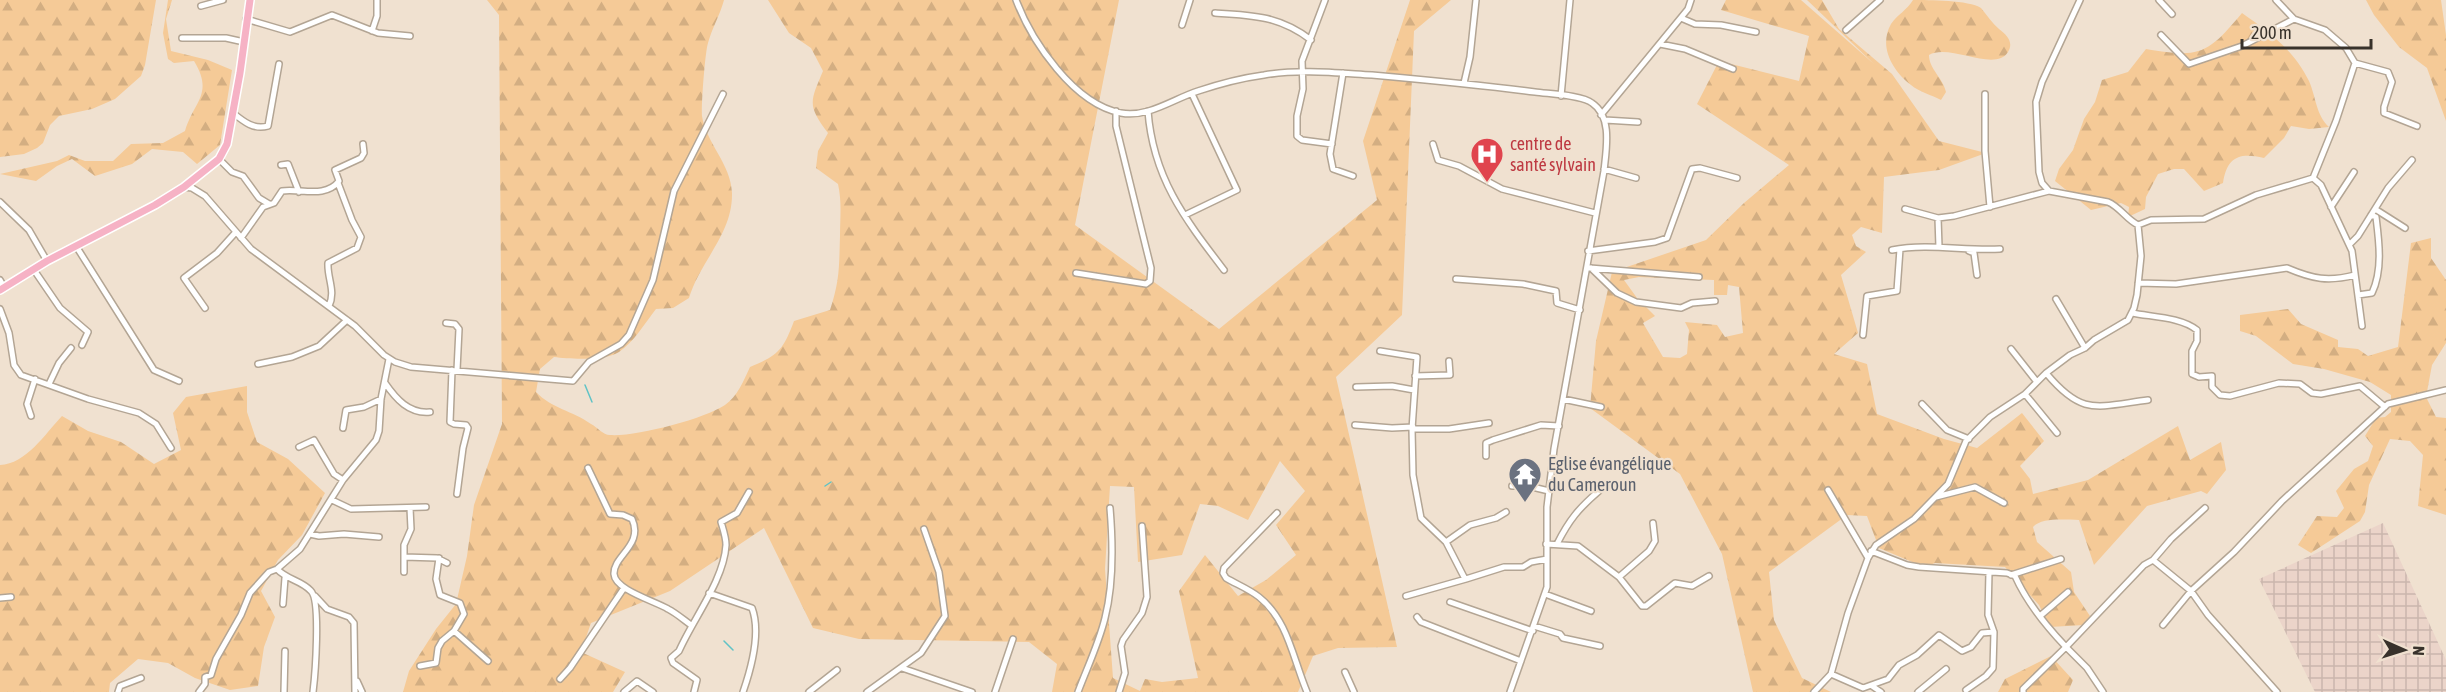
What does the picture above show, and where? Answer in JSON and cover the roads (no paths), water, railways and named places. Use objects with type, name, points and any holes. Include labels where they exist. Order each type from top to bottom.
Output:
[{"type":"main road","points":[[1,285],[34,270],[146,210],[184,187],[219,159],[227,144],[250,0]]},
{"type":"street","points":[[201,6],[223,0]]},
{"type":"street","points":[[372,31],[377,16],[377,0]]},
{"type":"street","points":[[1016,0],[1035,36],[1057,69],[1098,104],[1130,114],[1148,111],[1192,93],[1261,75],[1283,72],[1343,73],[1464,83],[1561,96],[1593,103],[1603,117],[1607,143],[1604,169],[1588,251],[1588,268],[1563,399],[1549,491],[1545,594],[1510,692]]},
{"type":"street","points":[[1182,25],[1190,0]]},
{"type":"street","points":[[1325,0],[1302,61],[1303,89],[1297,116],[1297,136],[1302,140],[1332,144]]},
{"type":"street","points":[[1464,83],[1470,57],[1476,0]]},
{"type":"street","points":[[1561,96],[1569,0]]},
{"type":"street","points":[[1603,117],[1688,9],[1691,0]]},
{"type":"street","points":[[1846,30],[1880,0]]},
{"type":"street","points":[[2049,191],[2042,183],[2040,172],[2036,102],[2042,82],[2080,0]]},
{"type":"street","points":[[2159,0],[2172,14]]},
{"type":"street","points":[[2276,0],[2294,19],[2325,30],[2346,48],[2355,63],[2388,72],[2392,82],[2384,113],[2417,126]]},
{"type":"street","points":[[1215,13],[1273,19],[1295,27],[1311,40]]},
{"type":"street","points":[[246,19],[290,32],[332,15],[372,31],[410,36]]},
{"type":"street","points":[[1681,18],[1695,24],[1721,25],[1756,32]]},
{"type":"street","points":[[2161,36],[2189,64],[2242,46],[2294,19]]},
{"type":"street","points":[[182,38],[226,38],[244,42]]},
{"type":"street","points":[[1660,44],[1685,49],[1733,69]]},
{"type":"street","points":[[2313,178],[2336,121],[2355,63]]},
{"type":"street","points":[[233,113],[249,125],[265,128],[268,126],[279,64]]},
{"type":"street","points":[[1343,73],[1330,154],[1333,169],[1353,176]]},
{"type":"street","points":[[1185,215],[1237,190],[1192,93]]},
{"type":"street","points":[[184,187],[192,188],[205,196],[235,233],[256,253],[347,320],[389,359],[411,367],[573,381],[594,358],[626,340],[653,280],[674,191],[723,94]]},
{"type":"street","points":[[1985,94],[1985,151],[1990,207]]},
{"type":"street","points":[[1076,273],[1146,284],[1150,281],[1151,268],[1116,126],[1116,111]]},
{"type":"street","points":[[1148,111],[1150,133],[1159,168],[1175,202],[1224,270]]},
{"type":"street","points":[[1603,117],[1638,122]]},
{"type":"street","points":[[329,306],[333,294],[327,271],[328,262],[357,248],[361,237],[352,220],[335,170],[361,158],[364,153],[363,144]]},
{"type":"street","points":[[1433,144],[1438,160],[1459,166],[1491,185],[1595,213]]},
{"type":"street","points":[[219,159],[232,172],[243,176],[259,198],[270,204]]},
{"type":"street","points":[[2350,244],[2358,236],[2388,188],[2412,160]]},
{"type":"street","points":[[281,165],[288,164],[299,192]]},
{"type":"street","points":[[1588,251],[1655,242],[1667,238],[1692,169],[1700,168],[1737,178]]},
{"type":"street","points":[[1604,169],[1636,178]]},
{"type":"street","points":[[2331,207],[2354,172]]},
{"type":"street","points":[[2138,225],[2151,220],[2204,219],[2256,195],[2313,178]]},
{"type":"street","points":[[2313,178],[2321,186],[2350,244],[2362,326]]},
{"type":"street","points":[[241,238],[263,207],[274,203],[282,191],[313,193],[338,183]]},
{"type":"street","points":[[1814,692],[1831,674],[1845,623],[1871,551],[1876,545],[1914,519],[1948,484],[1969,439],[1990,417],[2025,394],[2046,373],[2070,355],[2128,320],[2132,313],[2138,283],[2142,248],[2138,225],[2126,218],[2115,205],[2108,202],[2049,191],[1938,218],[1905,208]]},
{"type":"street","points":[[0,202],[29,230],[47,261]]},
{"type":"street","points":[[2373,212],[2405,228]]},
{"type":"street","points":[[2358,296],[2372,293],[2376,285],[2380,244],[2376,217],[2373,212]]},
{"type":"street","points":[[1938,218],[1939,246]]},
{"type":"street","points":[[205,308],[184,278],[217,253],[235,233]]},
{"type":"street","points":[[76,246],[154,370],[179,381]]},
{"type":"street","points":[[1892,250],[1939,246],[1967,250],[2000,249]]},
{"type":"street","points":[[1863,335],[1867,296],[1897,291],[1900,249]]},
{"type":"street","points":[[1967,250],[1974,253],[1977,275]]},
{"type":"street","points":[[1588,268],[1699,278]]},
{"type":"street","points":[[1588,268],[1617,293],[1636,302],[1681,308],[1692,303],[1715,301]]},
{"type":"street","points":[[2138,283],[2176,284],[2287,268],[2332,280],[2355,275]]},
{"type":"street","points":[[34,270],[60,308],[88,332],[82,345]]},
{"type":"street","points":[[1456,279],[1523,284],[1557,291],[1557,303],[1580,310]]},
{"type":"street","points":[[2056,299],[2085,348]]},
{"type":"street","points":[[0,309],[9,333],[15,368],[21,375],[88,399],[139,413],[156,424],[171,448]]},
{"type":"street","points":[[2132,313],[2192,325],[2197,330],[2197,341],[2192,351],[2192,374],[2199,377],[2212,376],[2212,387],[2220,395],[2230,396],[2279,383],[2300,384],[2312,393],[2321,394],[2360,386],[2385,407]]},
{"type":"street","points":[[258,364],[291,357],[319,346],[347,320]]},
{"type":"street","points":[[446,323],[455,324],[459,329],[450,422],[466,425],[468,428],[463,448],[458,494]]},
{"type":"street","points":[[49,384],[59,363],[71,348]]},
{"type":"street","points":[[2011,349],[2037,382]]},
{"type":"street","points":[[1380,351],[1417,357],[1414,390],[1413,475],[1421,518],[1446,542],[1466,579]]},
{"type":"street","points":[[199,692],[205,684],[205,677],[211,675],[216,659],[242,615],[250,593],[259,580],[300,549],[343,480],[378,436],[381,399],[389,359]]},
{"type":"street","points":[[1415,376],[1449,375],[1449,361]]},
{"type":"street","points":[[2046,373],[2063,394],[2082,405],[2105,406],[2148,400]]},
{"type":"street","points":[[31,416],[27,404],[35,379]]},
{"type":"street","points":[[385,383],[392,394],[411,410],[419,413],[430,412]]},
{"type":"street","points":[[1356,387],[1392,386],[1414,390]]},
{"type":"street","points":[[2163,625],[2191,591],[2329,457],[2388,404],[2446,390]]},
{"type":"street","points":[[2025,394],[2057,433]]},
{"type":"street","points":[[343,428],[346,410],[381,399]]},
{"type":"street","points":[[1563,399],[1601,407]]},
{"type":"street","points":[[1922,404],[1947,430],[1969,439]]},
{"type":"street","points":[[1355,425],[1449,429],[1489,423]]},
{"type":"street","points":[[1486,456],[1486,443],[1493,440],[1538,425],[1559,426]]},
{"type":"street","points":[[299,447],[314,440],[334,474],[343,480]]},
{"type":"street","points":[[588,468],[610,514],[623,515],[632,519],[635,526],[634,538],[615,567],[614,575],[619,584],[668,609],[691,625]]},
{"type":"street","points":[[1512,486],[1528,486],[1549,491]]},
{"type":"street","points":[[1934,497],[1975,487],[2004,503]]},
{"type":"street","points":[[1828,490],[1868,558]]},
{"type":"street","points":[[1557,544],[1568,522],[1599,491]]},
{"type":"street","points":[[694,692],[697,680],[673,663],[671,658],[679,651],[723,560],[726,544],[721,522],[737,513],[749,492]]},
{"type":"street","points":[[332,500],[351,510],[426,507]]},
{"type":"street","points":[[404,572],[404,545],[411,529],[410,508]]},
{"type":"street","points":[[1078,692],[1105,618],[1111,585],[1110,508]]},
{"type":"street","points":[[2023,692],[2023,689],[2144,565],[2153,560],[2205,508]]},
{"type":"street","points":[[1446,542],[1470,525],[1496,518],[1506,512]]},
{"type":"street","points":[[1277,513],[1224,568],[1223,573],[1226,578],[1259,597],[1281,620],[1307,692]]},
{"type":"street","points":[[1619,577],[1649,551],[1655,541],[1653,523]]},
{"type":"street","points":[[1119,692],[1125,673],[1121,646],[1142,613],[1147,597],[1142,526]]},
{"type":"street","points":[[867,692],[921,653],[945,616],[939,572],[924,529]]},
{"type":"street","points":[[310,534],[379,537]]},
{"type":"street","points":[[1546,543],[1578,546],[1619,577],[1644,607],[1676,583],[1692,586],[1709,576]]},
{"type":"street","points":[[1871,551],[1906,564],[2011,574],[2061,560]]},
{"type":"street","points":[[404,557],[439,558],[447,563]]},
{"type":"street","points":[[420,666],[436,663],[438,648],[442,640],[454,632],[464,614],[463,607],[452,598],[440,595],[436,579],[439,558]]},
{"type":"street","points":[[1406,596],[1504,567],[1523,567],[1531,562],[1547,560]]},
{"type":"street","points":[[2153,560],[2191,591],[2208,615],[2277,692]]},
{"type":"street","points":[[277,568],[285,578],[305,586],[327,609],[347,616],[354,623],[355,692]]},
{"type":"street","points":[[1966,690],[1993,668],[1994,632],[1988,615],[1989,572]]},
{"type":"street","points":[[2011,574],[2015,576],[2022,592],[2040,616],[2087,668],[2103,692]]},
{"type":"street","points":[[283,604],[285,578]]},
{"type":"street","points":[[560,679],[570,668],[624,588]]},
{"type":"street","points":[[709,592],[752,608],[755,615],[753,649],[744,692]]},
{"type":"street","points":[[2040,616],[2068,592]]},
{"type":"street","points":[[1545,594],[1591,611]]},
{"type":"street","points":[[313,692],[316,660],[314,595]]},
{"type":"street","points":[[0,598],[11,597]]},
{"type":"street","points":[[1450,602],[1533,629],[1560,634],[1563,638],[1600,646]]},
{"type":"street","points":[[1417,617],[1421,622],[1521,661]]},
{"type":"street","points":[[454,632],[488,661]]},
{"type":"street","points":[[1831,674],[1863,688],[1872,686],[1888,679],[1899,665],[1917,655],[1939,635],[1962,651],[1971,647],[1982,633],[1994,632]]},
{"type":"street","points":[[995,692],[1013,639]]},
{"type":"street","points":[[284,692],[285,651]]},
{"type":"street","points":[[902,668],[972,692]]},
{"type":"street","points":[[1917,692],[1946,669]]},
{"type":"street","points":[[809,692],[837,670]]},
{"type":"street","points":[[1345,672],[1354,692]]},
{"type":"street","points":[[118,692],[120,686],[141,678]]},
{"type":"street","points":[[356,679],[362,692]]},
{"type":"street","points":[[624,692],[636,681],[652,692]]},
{"type":"street","points":[[1872,686],[1881,692]]},
{"type":"waterway","points":[[585,385],[592,402]]},
{"type":"waterway","points":[[825,486],[831,482]]},
{"type":"waterway","points":[[724,641],[733,650]]},
{"type":"place","name":"centre de santé sylvain","points":[[1487,183]]},
{"type":"place","name":"Eglise évangélique du Cameroun","points":[[1525,503]]}]
